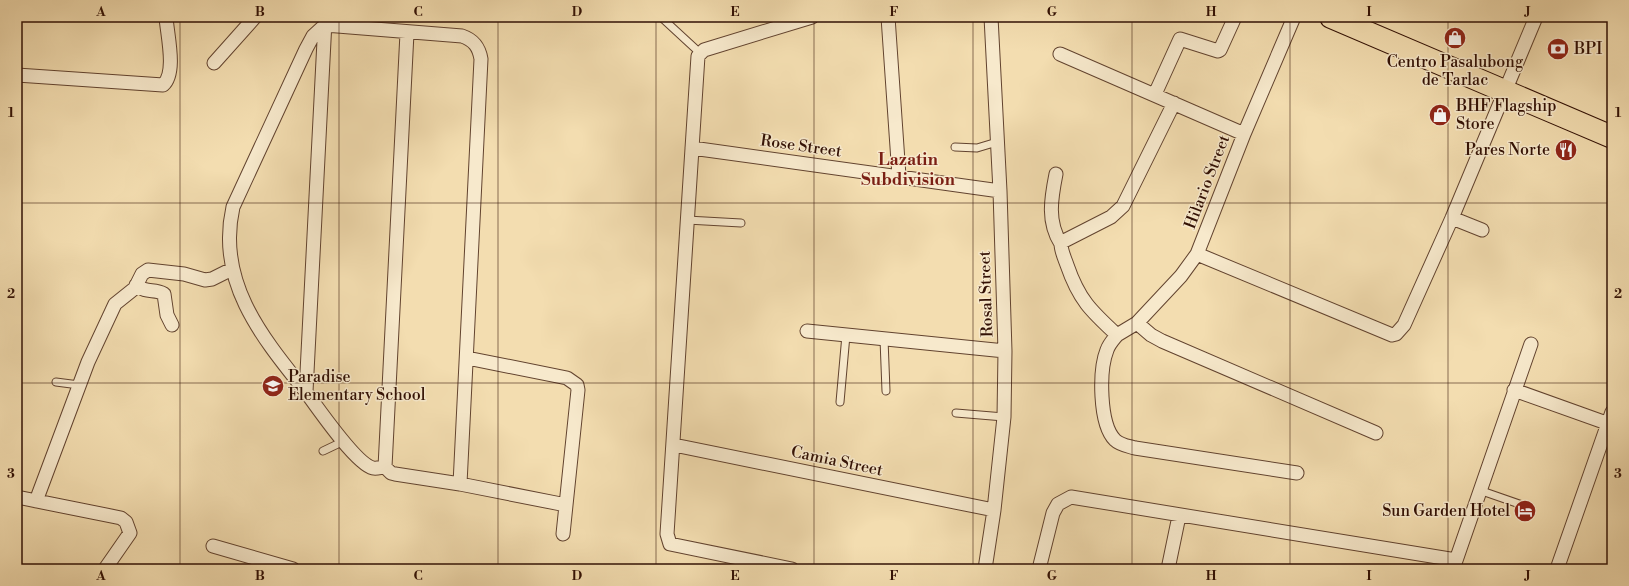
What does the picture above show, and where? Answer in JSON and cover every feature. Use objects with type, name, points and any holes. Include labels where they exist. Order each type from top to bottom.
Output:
[{"type":"highway","points":[[1331,17],[1612,137]]},
{"type":"street","points":[[17,75],[162,85],[166,82],[171,70],[166,17]]},
{"type":"street","points":[[214,63],[255,17]]},
{"type":"street","points":[[792,569],[669,543],[667,534],[674,445],[697,59],[700,53],[704,50],[812,17]]},
{"type":"street","points":[[888,17],[898,176]]},
{"type":"street","name":"Rosal Street","points":[[985,569],[994,510],[1004,417],[1005,351],[1000,191],[991,17]]},
{"type":"street","points":[[1154,94],[1180,39],[1218,52],[1235,17]]},
{"type":"street","name":"Hilario Street","points":[[1117,335],[1137,322],[1182,276],[1197,254],[1244,134],[1294,17]]},
{"type":"street","points":[[1197,254],[1392,335],[1396,334],[1404,325],[1452,218],[1536,17]]},
{"type":"street","points":[[325,21],[407,33],[462,36],[469,39],[480,50],[481,59],[460,484]]},
{"type":"street","points":[[325,21],[313,36],[306,49],[233,207],[230,228],[232,269],[250,315],[266,342],[344,442],[370,466],[374,468],[385,467]]},
{"type":"street","points":[[306,392],[325,21]]},
{"type":"street","points":[[407,33],[385,467],[391,473],[395,474],[460,484],[566,505]]},
{"type":"street","points":[[1060,54],[1174,102],[1244,134]]},
{"type":"street","points":[[1061,244],[1067,239],[1111,217],[1123,206],[1174,102]]},
{"type":"street","name":"Rose Street","points":[[692,148],[1000,191]]},
{"type":"street","points":[[1056,174],[1051,202],[1055,235],[1061,244],[1071,276],[1084,302],[1117,335],[1107,350],[1102,380],[1103,408],[1106,424],[1114,439],[1124,445],[1135,448],[1297,473]]},
{"type":"street","points":[[1452,218],[1482,230]]},
{"type":"street","points":[[36,501],[79,385],[115,304],[132,290],[142,274],[148,270],[184,274],[205,280],[212,279],[232,269]]},
{"type":"street","points":[[136,285],[148,292],[161,292],[164,294],[167,315],[172,325]]},
{"type":"street","points":[[1137,322],[1151,335],[1162,341],[1376,433]]},
{"type":"street","points":[[807,331],[1005,351]]},
{"type":"street","points":[[1039,569],[1053,513],[1058,504],[1071,497],[1454,564],[1531,344]]},
{"type":"street","points":[[467,358],[567,378],[577,385],[578,390],[563,534]]},
{"type":"street","points":[[1514,390],[1611,420],[1557,569]]},
{"type":"street","name":"Camia Street","points":[[674,445],[994,510]]},
{"type":"street","points":[[17,497],[122,518],[126,522],[130,533],[105,569]]},
{"type":"street","points":[[1168,569],[1179,516]]},
{"type":"street","points":[[213,546],[293,569]]},
{"type":"lane","points":[[661,17],[700,53]]},
{"type":"lane","points":[[955,147],[978,148],[997,142]]},
{"type":"lane","points":[[687,220],[741,223]]},
{"type":"lane","points":[[840,402],[846,335]]},
{"type":"lane","points":[[884,339],[886,391]]},
{"type":"lane","points":[[56,382],[79,385]]},
{"type":"lane","points":[[956,413],[1004,417]]},
{"type":"lane","points":[[323,451],[344,442]]},
{"type":"lane","points":[[1480,490],[1525,506]]},
{"type":"place","name":"Centro Pasalubong de Tarlac","points":[[1455,38]]},
{"type":"place","name":"BPI","points":[[1558,49]]},
{"type":"place","name":"BHF Flagship Store","points":[[1440,115]]},
{"type":"place","name":"Pares Norte","points":[[1566,150]]},
{"type":"place","name":"Paradise Elementary School","points":[[273,386]]},
{"type":"place","name":"Sun Garden Hotel","points":[[1525,511]]},
{"type":"district","name":"Lazatin Subdivision","points":[[908,170]]}]
